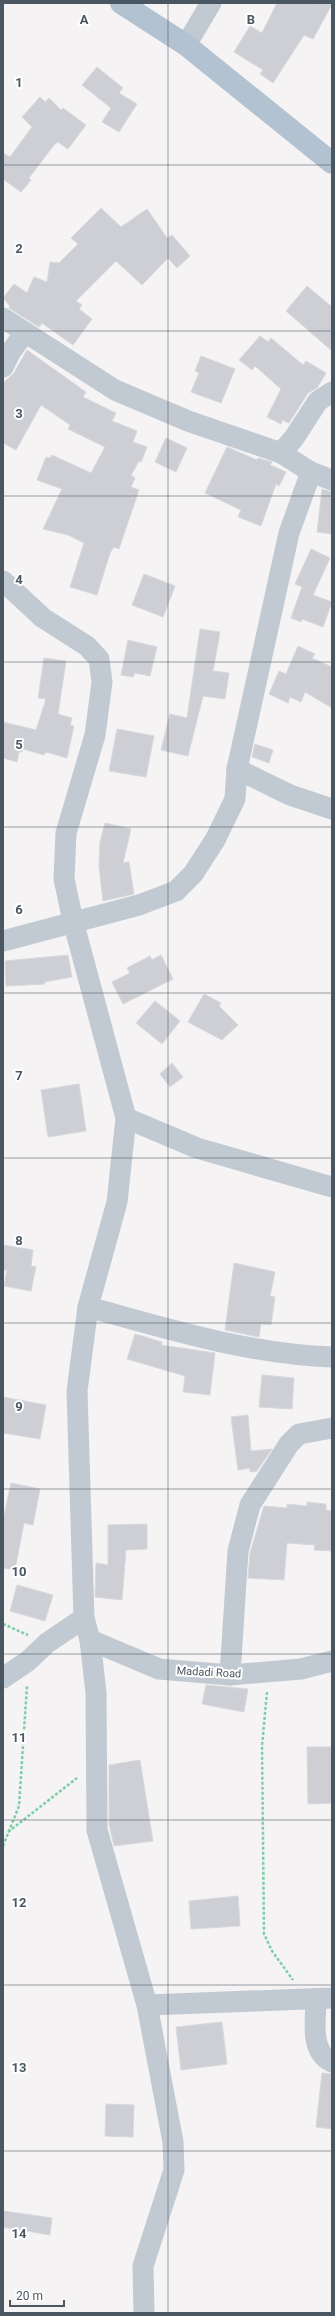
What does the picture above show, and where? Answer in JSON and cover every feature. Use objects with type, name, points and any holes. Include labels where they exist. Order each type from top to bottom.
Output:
[{"type":"main road","points":[[121,3],[186,45],[332,163]]},
{"type":"street","points":[[186,45],[211,3]]},
{"type":"street","points":[[3,318],[115,390],[188,422],[281,453],[311,472],[332,480]]},
{"type":"street","points":[[3,367],[10,353],[25,332]]},
{"type":"street","points":[[281,453],[294,438],[318,400],[332,392]]},
{"type":"street","points":[[3,941],[73,921],[139,905],[176,891],[193,874],[215,840],[235,799],[237,769],[289,533],[311,472]]},
{"type":"street","points":[[3,580],[43,618],[86,646],[99,659],[102,682],[95,735],[66,833],[64,879],[73,921],[126,1118],[117,1202],[88,1307],[77,1391],[84,1618],[90,1640],[96,1693],[97,1830],[147,2005],[173,2142],[174,2170],[143,2266],[144,2313]]},
{"type":"street","points":[[237,769],[290,794],[332,808]]},
{"type":"street","points":[[126,1118],[198,1148],[332,1187]]},
{"type":"street","points":[[88,1307],[234,1346],[292,1356],[332,1357]]},
{"type":"street","points":[[230,1675],[238,1550],[250,1505],[289,1444],[299,1434],[332,1428]]},
{"type":"street","points":[[3,1678],[28,1661],[47,1643],[84,1618]]},
{"type":"street","name":"Madadi Road","points":[[90,1640],[158,1669],[230,1675],[269,1673],[301,1669],[332,1661]]},
{"type":"street","points":[[147,2005],[318,1999],[316,2046],[325,2058],[332,2062]]},
{"type":"path","points":[[3,1624],[47,1643]]},
{"type":"path","points":[[3,1846],[19,1806],[28,1661]]},
{"type":"path","points":[[269,1673],[262,1746],[264,1934],[272,1951],[318,1999]]},
{"type":"path","points":[[8,1833],[96,1763]]},
{"type":"building","points":[[277,3],[332,4],[313,39],[304,35],[273,83],[260,74],[263,70],[234,52],[250,26],[262,33]]},
{"type":"building","points":[[97,67],[123,88],[119,93],[137,104],[119,132],[102,122],[111,108],[82,85]]},
{"type":"building","points":[[40,97],[45,102],[49,98],[61,110],[63,108],[86,125],[68,149],[58,142],[54,145],[29,178],[31,180],[21,192],[3,179],[3,153],[10,157],[32,127],[22,117]]},
{"type":"building","points":[[101,208],[121,227],[147,209],[167,238],[172,235],[190,256],[177,268],[168,258],[142,285],[116,261],[76,301],[82,305],[79,309],[92,319],[73,345],[42,323],[39,327],[9,308],[10,306],[3,298],[14,284],[27,293],[34,277],[47,282],[50,262],[59,263],[78,244],[71,238]]},
{"type":"building","points":[[307,286],[332,307],[332,351],[286,311]]},
{"type":"building","points":[[260,336],[268,342],[271,338],[303,365],[306,361],[326,373],[317,388],[308,393],[289,423],[282,420],[281,424],[267,417],[281,389],[255,366],[252,370],[239,360]]},
{"type":"building","points":[[27,350],[86,392],[83,397],[116,413],[112,421],[137,431],[133,442],[147,447],[141,462],[139,461],[131,475],[135,478],[131,487],[139,490],[119,549],[114,547],[110,553],[97,595],[70,587],[84,543],[68,535],[43,529],[62,489],[37,480],[46,457],[50,458],[52,455],[91,473],[105,447],[68,429],[70,425],[41,405],[16,450],[3,443],[3,383],[14,373]]},
{"type":"building","points":[[201,356],[235,369],[221,403],[191,392],[199,373],[195,371]]},
{"type":"building","points":[[166,438],[187,448],[176,472],[155,462]]},
{"type":"building","points":[[227,447],[257,460],[258,458],[272,462],[270,465],[286,472],[279,486],[276,484],[261,526],[238,517],[241,510],[205,493]]},
{"type":"building","points":[[322,489],[332,492],[332,534],[317,532]]},
{"type":"building","points":[[311,549],[330,558],[313,595],[332,602],[323,627],[302,619],[301,622],[291,618],[302,587],[295,584]]},
{"type":"building","points":[[144,574],[175,586],[163,617],[132,605]]},
{"type":"building","points":[[200,629],[220,632],[213,671],[229,673],[225,699],[203,696],[188,756],[161,750],[170,714],[187,718]]},
{"type":"building","points":[[128,640],[157,647],[150,676],[135,673],[133,677],[121,675]]},
{"type":"building","points":[[298,646],[315,654],[312,658],[332,667],[332,708],[305,692],[301,702],[290,697],[288,703],[269,694],[279,671],[286,674]]},
{"type":"building","points":[[44,658],[66,661],[58,714],[72,718],[70,725],[74,726],[67,758],[46,752],[44,755],[23,749],[22,752],[19,752],[17,762],[3,758],[3,722],[36,730],[46,699],[38,698]]},
{"type":"building","points":[[117,729],[154,736],[146,777],[109,771]]},
{"type":"building","points":[[255,744],[273,750],[269,763],[252,757]]},
{"type":"building","points":[[105,823],[131,829],[123,863],[129,862],[134,894],[103,901],[99,866],[100,842]]},
{"type":"building","points":[[68,955],[72,977],[44,982],[45,984],[6,986],[5,961]]},
{"type":"building","points":[[161,955],[173,979],[123,1004],[112,982],[130,973],[127,968],[150,956],[152,960]]},
{"type":"building","points":[[204,994],[221,1003],[219,1006],[238,1025],[222,1040],[188,1022]]},
{"type":"building","points":[[155,1001],[180,1021],[162,1044],[136,1023]]},
{"type":"building","points":[[172,1063],[183,1077],[170,1087],[160,1074]]},
{"type":"building","points":[[79,1084],[86,1131],[48,1137],[41,1090]]},
{"type":"building","points":[[3,1245],[33,1250],[31,1266],[36,1267],[31,1291],[4,1286],[7,1270],[3,1270]]},
{"type":"building","points":[[234,1263],[275,1272],[270,1296],[275,1297],[271,1325],[261,1324],[259,1337],[225,1330]]},
{"type":"building","points":[[135,1334],[162,1342],[161,1345],[215,1353],[210,1395],[183,1392],[185,1376],[127,1359]]},
{"type":"building","points":[[262,1375],[294,1378],[292,1409],[259,1407]]},
{"type":"building","points":[[3,1397],[46,1405],[40,1439],[3,1433]]},
{"type":"building","points":[[248,1415],[251,1451],[272,1449],[257,1471],[250,1472],[250,1468],[238,1470],[231,1417]]},
{"type":"building","points":[[11,1483],[40,1489],[33,1525],[24,1523],[15,1570],[3,1568],[3,1521]]},
{"type":"building","points":[[307,1502],[326,1504],[326,1510],[332,1511],[332,1551],[314,1550],[315,1545],[287,1543],[284,1580],[248,1578],[250,1553],[264,1506],[287,1508],[287,1504],[307,1506]]},
{"type":"building","points":[[147,1524],[147,1549],[126,1550],[122,1600],[95,1597],[96,1563],[108,1565],[108,1525]]},
{"type":"building","points":[[17,1585],[53,1595],[45,1621],[10,1611]]},
{"type":"building","points":[[206,1685],[248,1689],[244,1712],[202,1704]]},
{"type":"building","points":[[307,1747],[332,1747],[332,1803],[308,1804]]},
{"type":"building","points":[[140,1760],[153,1841],[114,1846],[109,1824],[109,1765]]},
{"type":"building","points":[[238,1896],[240,1926],[191,1929],[189,1901]]},
{"type":"building","points":[[222,2022],[227,2064],[181,2070],[176,2027]]},
{"type":"building","points":[[322,2073],[332,2074],[332,2129],[316,2127]]},
{"type":"building","points":[[106,2104],[134,2105],[133,2137],[105,2136]]},
{"type":"building","points":[[4,2211],[52,2218],[50,2235],[3,2227]]}]
